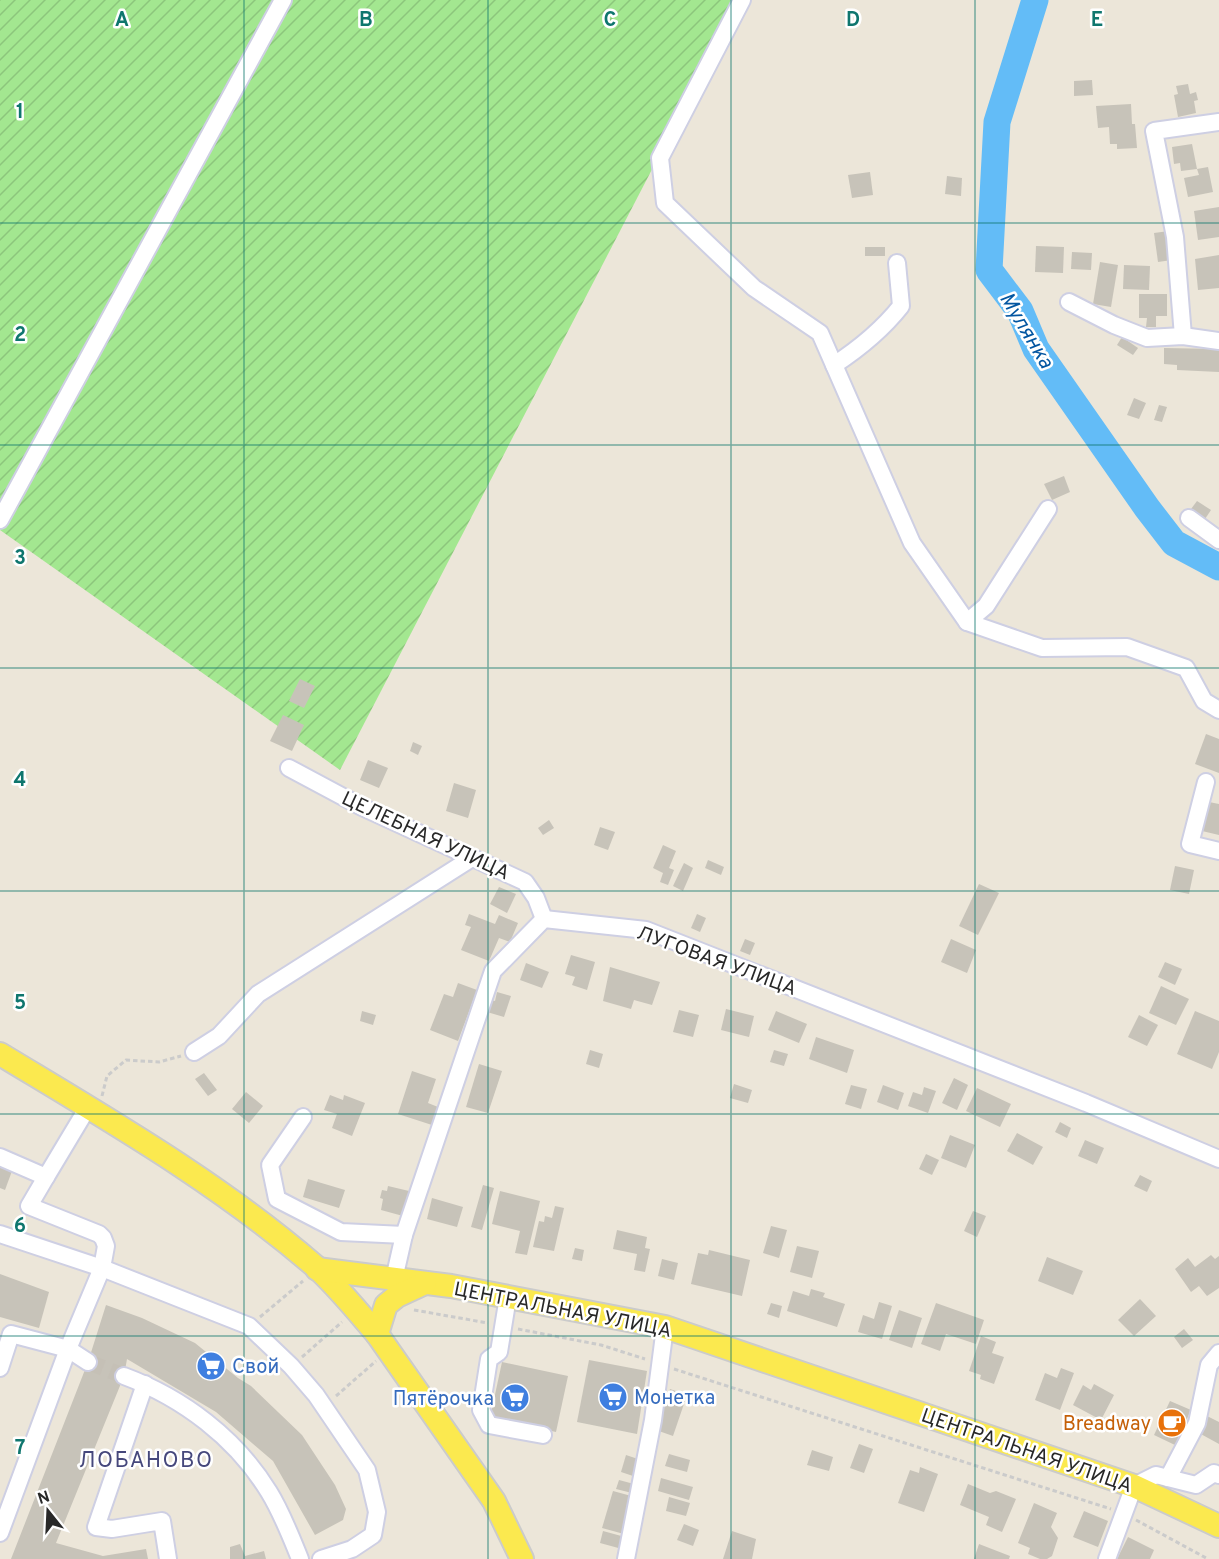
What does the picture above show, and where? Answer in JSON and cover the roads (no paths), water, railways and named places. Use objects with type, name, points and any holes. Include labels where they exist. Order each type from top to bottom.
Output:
[{"type":"main road","points":[[0,1054],[173,1159],[255,1218],[317,1269],[356,1309],[383,1342],[494,1501],[522,1559]]},
{"type":"main road","name":"ЦЕНТРАЛЬНАЯ УЛИЦА","points":[[317,1269],[426,1283],[665,1327],[1134,1486],[1219,1525]]},
{"type":"main road","points":[[383,1342],[386,1305],[397,1296],[426,1283]]},
{"type":"street","points":[[0,520],[283,0]]},
{"type":"street","points":[[742,0],[660,158],[665,203],[754,288],[820,333],[912,543],[967,622],[1042,648],[1127,647],[1186,668],[1204,701],[1219,710]]},
{"type":"street","points":[[1183,336],[1175,237],[1154,131],[1219,122]]},
{"type":"street","points":[[834,365],[856,351],[878,332],[901,306],[897,264]]},
{"type":"street","points":[[1069,302],[1114,326],[1147,338],[1183,336],[1219,341]]},
{"type":"street","points":[[967,622],[986,606],[1048,509]]},
{"type":"street","points":[[1189,518],[1219,540]]},
{"type":"street","name":"ЦЕЛЕБНАЯ УЛИЦА","points":[[289,768],[362,807],[525,882],[536,898],[544,919]]},
{"type":"street","points":[[1206,782],[1190,844],[1219,851]]},
{"type":"street","points":[[194,1052],[219,1036],[258,994],[472,858]]},
{"type":"street","points":[[394,1279],[404,1235],[493,971],[544,919]]},
{"type":"street","name":"ЛУГОВАЯ УЛИЦА","points":[[544,919],[646,930],[1086,1103],[1219,1159]]},
{"type":"street","points":[[0,1533],[7,1493],[102,1268],[106,1246],[99,1234],[29,1206],[88,1107]]},
{"type":"street","points":[[303,1117],[270,1165],[277,1199],[341,1232],[404,1235]]},
{"type":"street","points":[[0,1157],[46,1177]]},
{"type":"street","points":[[0,1234],[102,1268],[249,1326],[291,1366],[324,1407],[367,1470],[377,1512],[373,1535],[352,1549],[321,1559]]},
{"type":"street","points":[[508,1297],[499,1352],[489,1359],[481,1410],[489,1425],[543,1435]]},
{"type":"street","points":[[626,1559],[646,1463],[665,1327]]},
{"type":"street","points":[[0,1368],[10,1334],[68,1349],[88,1362]]},
{"type":"street","points":[[1168,1478],[1197,1423],[1209,1365],[1219,1353]]},
{"type":"street","points":[[124,1377],[145,1384],[194,1412],[232,1443],[269,1492],[300,1559]]},
{"type":"street","points":[[145,1384],[96,1527],[112,1529],[162,1521],[168,1559]]},
{"type":"street","points":[[1107,1559],[1134,1486],[1156,1475],[1196,1485],[1214,1473],[1219,1475]]},
{"type":"waterway","name":"Мулянка","points":[[1035,0],[997,122],[989,270],[1020,311],[1036,349],[1174,543],[1219,567]]},
{"type":"tunnel","points":[[88,1362],[124,1376]]},
{"type":"place","name":"Свой","points":[[211,1366]]},
{"type":"place","name":"Монетка","points":[[613,1397]]},
{"type":"place","name":"Пятёрочка","points":[[515,1398]]},
{"type":"place","name":"Breadway","points":[[1172,1423]]},
{"type":"district","name":"ЛОБАНОВО","points":[[146,1459]]}]
